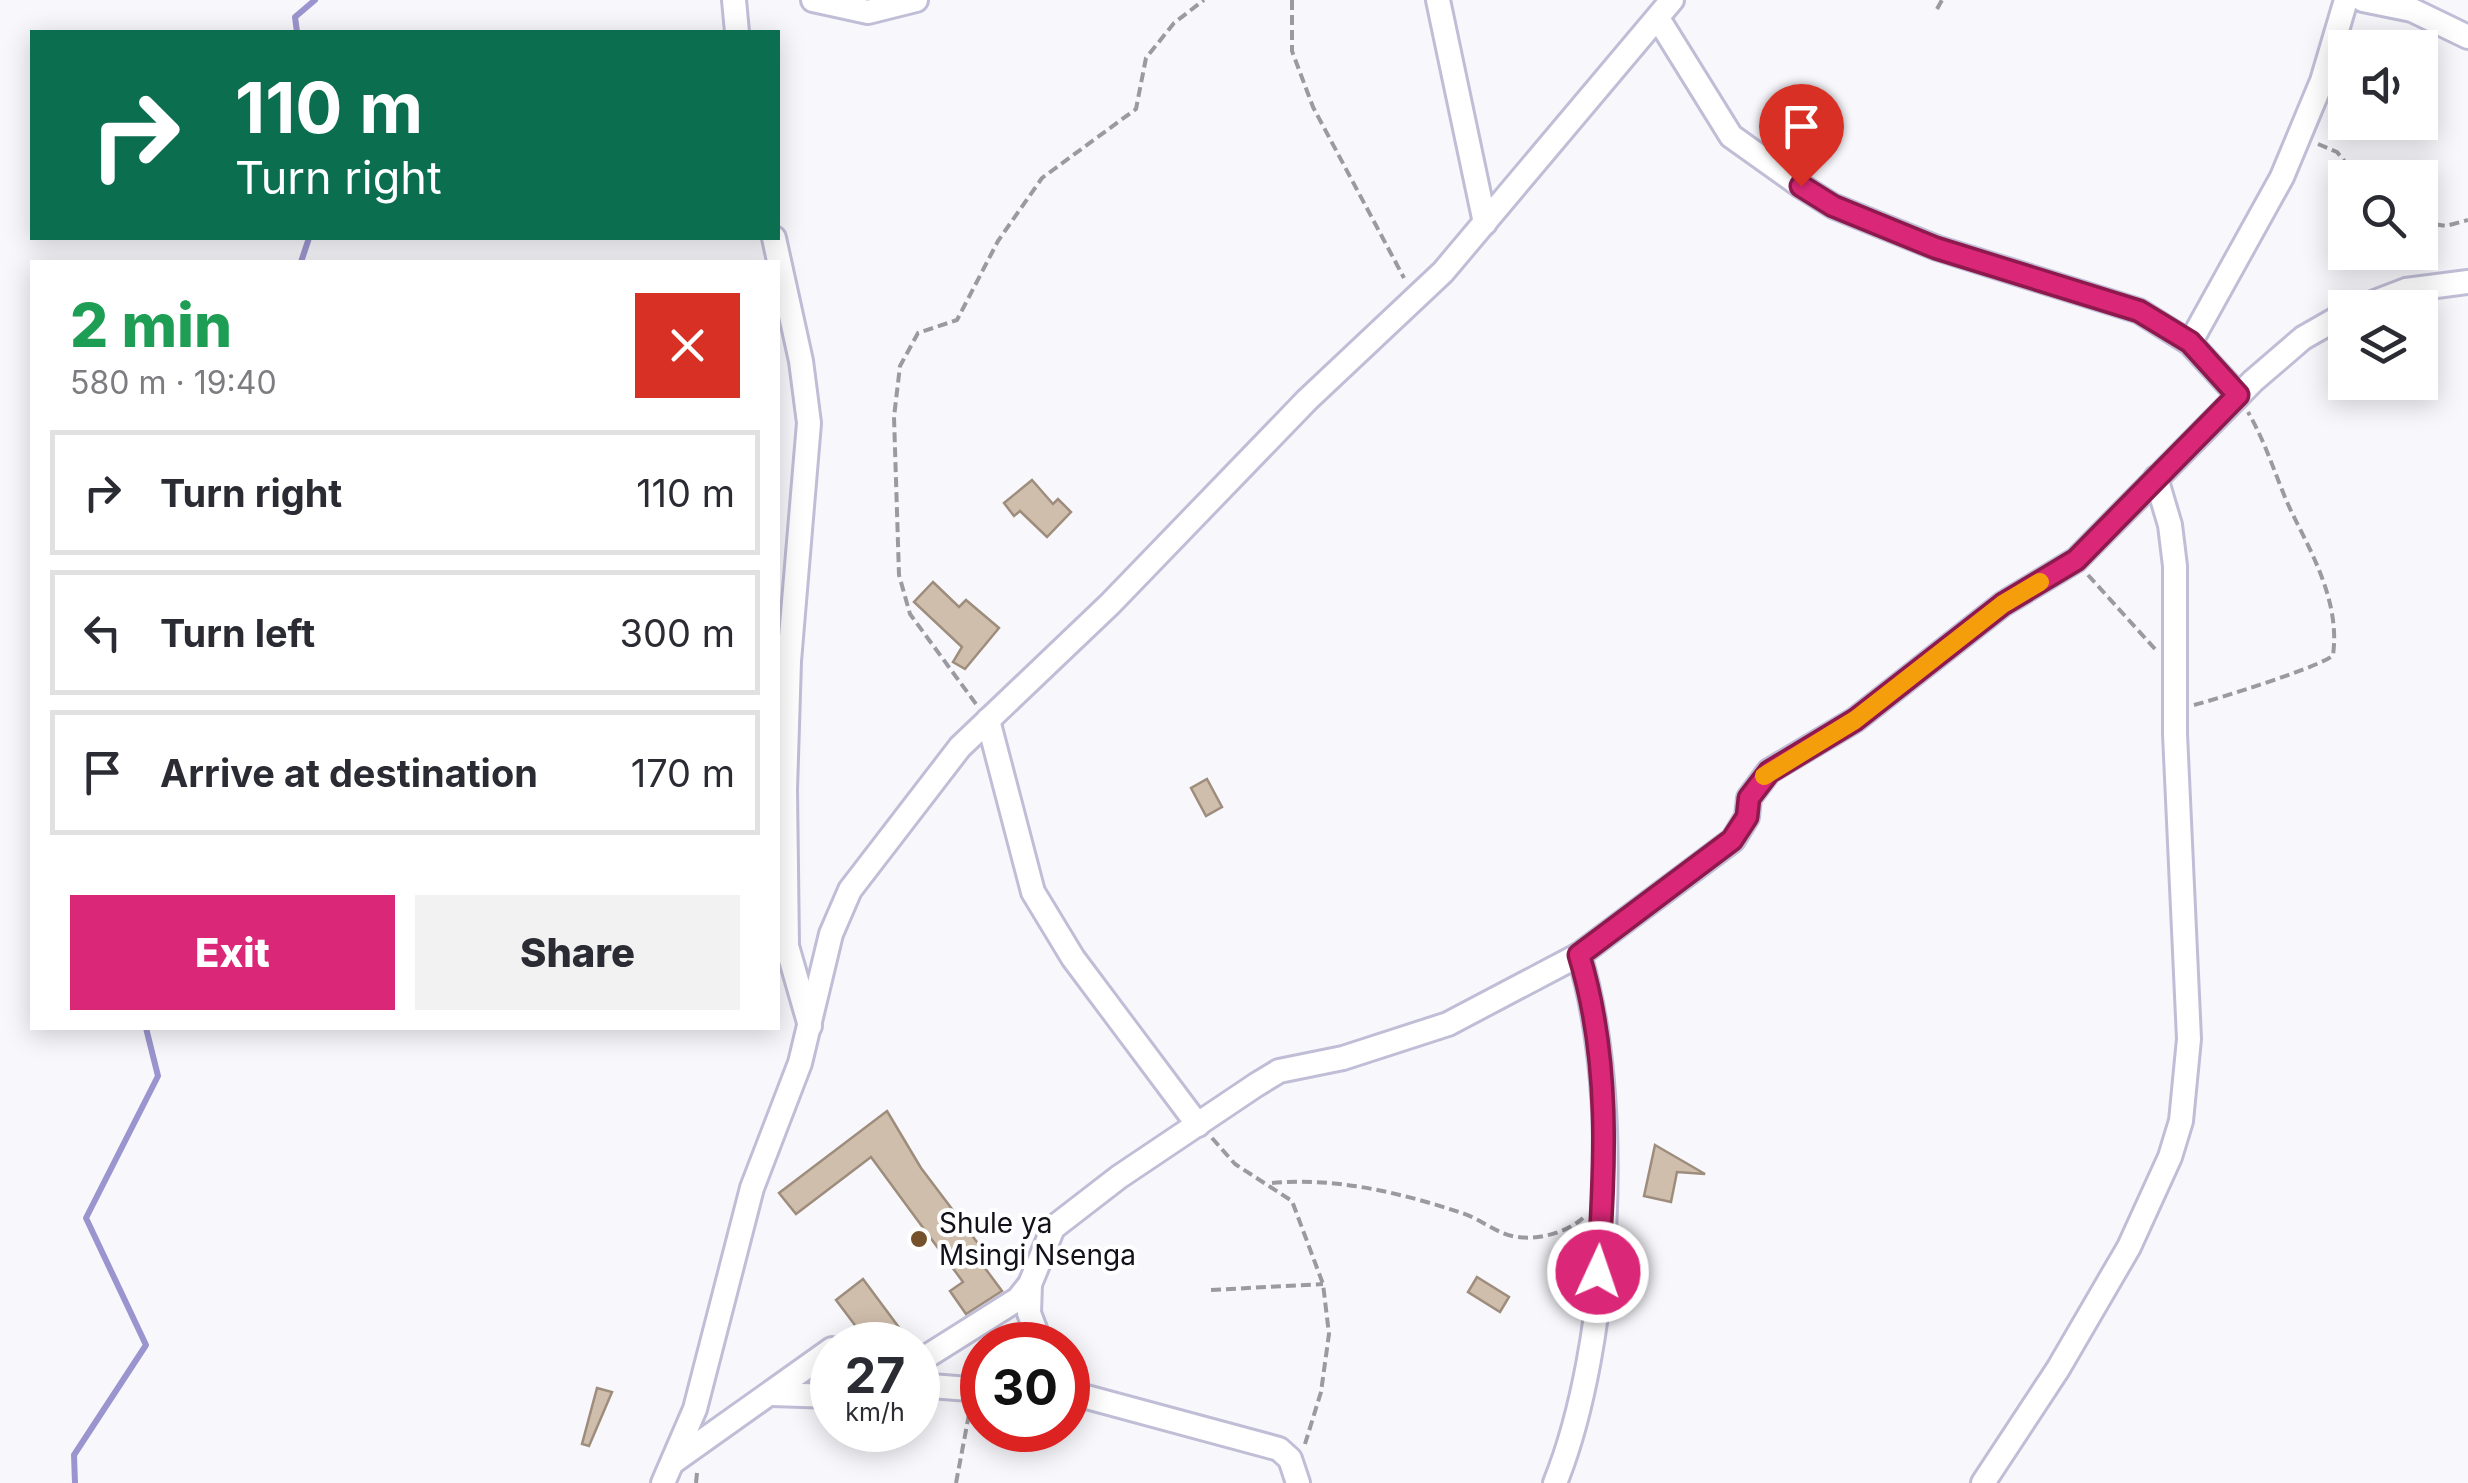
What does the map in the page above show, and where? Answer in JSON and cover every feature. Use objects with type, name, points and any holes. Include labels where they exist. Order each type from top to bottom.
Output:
[{"type":"street","points":[[734,0],[737,30]]},
{"type":"street","points":[[813,0],[868,12],[916,0]]},
{"type":"street","points":[[1438,0],[1485,223]]},
{"type":"street","points":[[668,1473],[700,1391],[752,1188],[810,1027],[837,912],[884,840],[988,720],[1414,299],[1485,223],[1672,0]]},
{"type":"street","points":[[2190,342],[2300,137],[2322,81],[2346,0]]},
{"type":"street","points":[[2364,0],[2412,10],[2468,37]]},
{"type":"street","points":[[1659,20],[1732,136],[1801,186],[1833,206],[1936,248],[2139,311],[2190,342],[2238,395]]},
{"type":"street","points":[[780,266],[807,391],[809,422],[789,661],[785,844],[787,946],[810,1027]]},
{"type":"street","points":[[2406,290],[2468,282]]},
{"type":"street","points":[[940,1349],[1018,1300],[1030,1284],[1053,1228],[1119,1176],[1279,1072],[1344,1058],[1448,1024],[1579,955],[1732,840],[1747,817],[1749,798],[1769,772],[1855,720],[2003,604],[2076,560],[2238,395],[2303,338],[2328,324]]},
{"type":"street","points":[[1983,1483],[2058,1370],[2129,1247],[2170,1158],[2181,1121],[2189,1039],[2176,708],[2174,542],[2156,478]]},
{"type":"street","points":[[988,720],[1033,892],[1073,958],[1198,1126]]},
{"type":"street","points":[[1555,1483],[1575,1429],[1591,1356],[1603,1202],[1599,1032],[1579,955]]},
{"type":"street","points":[[1030,1284],[1028,1313],[1032,1322]]},
{"type":"street","points":[[668,1473],[810,1366]]},
{"type":"street","points":[[771,1394],[810,1395]]},
{"type":"street","points":[[1090,1398],[1279,1449],[1296,1475]]},
{"type":"path","points":[[988,720],[921,632],[903,595],[894,417],[900,366],[918,333],[957,320],[998,241],[1042,178],[1136,108],[1146,58],[1174,24],[1204,0]]},
{"type":"path","points":[[1292,0],[1292,51],[1313,107],[1414,299]]},
{"type":"path","points":[[1937,9],[1942,0]]},
{"type":"path","points":[[2300,137],[2337,152],[2343,160]]},
{"type":"path","points":[[2438,225],[2468,220]]},
{"type":"path","points":[[2176,708],[2318,666],[2333,655],[2326,587],[2291,510],[2276,464],[2238,395]]},
{"type":"path","points":[[2076,560],[2176,671]]},
{"type":"path","points":[[1198,1126],[1235,1164],[1270,1183],[1292,1201],[1323,1284],[1329,1334],[1325,1363],[1296,1475]]},
{"type":"path","points":[[1270,1183],[1314,1179],[1345,1183],[1448,1208],[1518,1238],[1565,1230],[1603,1202]]},
{"type":"path","points":[[1210,1290],[1323,1284]]},
{"type":"path","points":[[956,1483],[963,1452]]},
{"type":"building","points":[[1032,480],[1053,504],[1058,499],[1071,512],[1047,537],[1020,511],[1014,516],[1004,503]]},
{"type":"building","points":[[933,582],[959,607],[966,600],[999,628],[965,669],[953,662],[962,647],[914,602]]},
{"type":"building","points":[[1207,779],[1222,807],[1206,816],[1191,788]]},
{"type":"building","points":[[887,1111],[921,1168],[980,1246],[973,1252],[1002,1291],[966,1314],[950,1291],[963,1282],[871,1157],[796,1214],[779,1193]]},
{"type":"building","points":[[1655,1145],[1705,1174],[1677,1172],[1671,1202],[1644,1196]]},
{"type":"building","points":[[1477,1277],[1509,1297],[1500,1312],[1468,1292]]},
{"type":"building","points":[[863,1279],[895,1322],[853,1322],[836,1300]]},
{"type":"building","points":[[597,1388],[612,1392],[589,1446],[582,1444]]},
{"type":"waterway","points":[[297,30],[295,17],[315,0]]},
{"type":"waterway","points":[[302,260],[308,240]]},
{"type":"waterway","points":[[75,1483],[74,1455],[146,1345],[86,1218],[158,1076],[146,1030]]},
{"type":"slow traffic","points":[[1764,776],[1855,720],[2003,604],[2040,582]]},
{"type":"place","name":"Shule ya Msingi Nsenga","points":[[919,1239]]},
{"type":"route","points":[[1598,1272],[1603,1202],[1602,1074],[1599,1032],[1579,955],[1732,840],[1741,831],[1756,785],[1769,772],[1855,720],[2003,604],[2076,560],[2238,395],[2190,342],[2139,311],[1936,248],[1833,206],[1801,186]]}]
